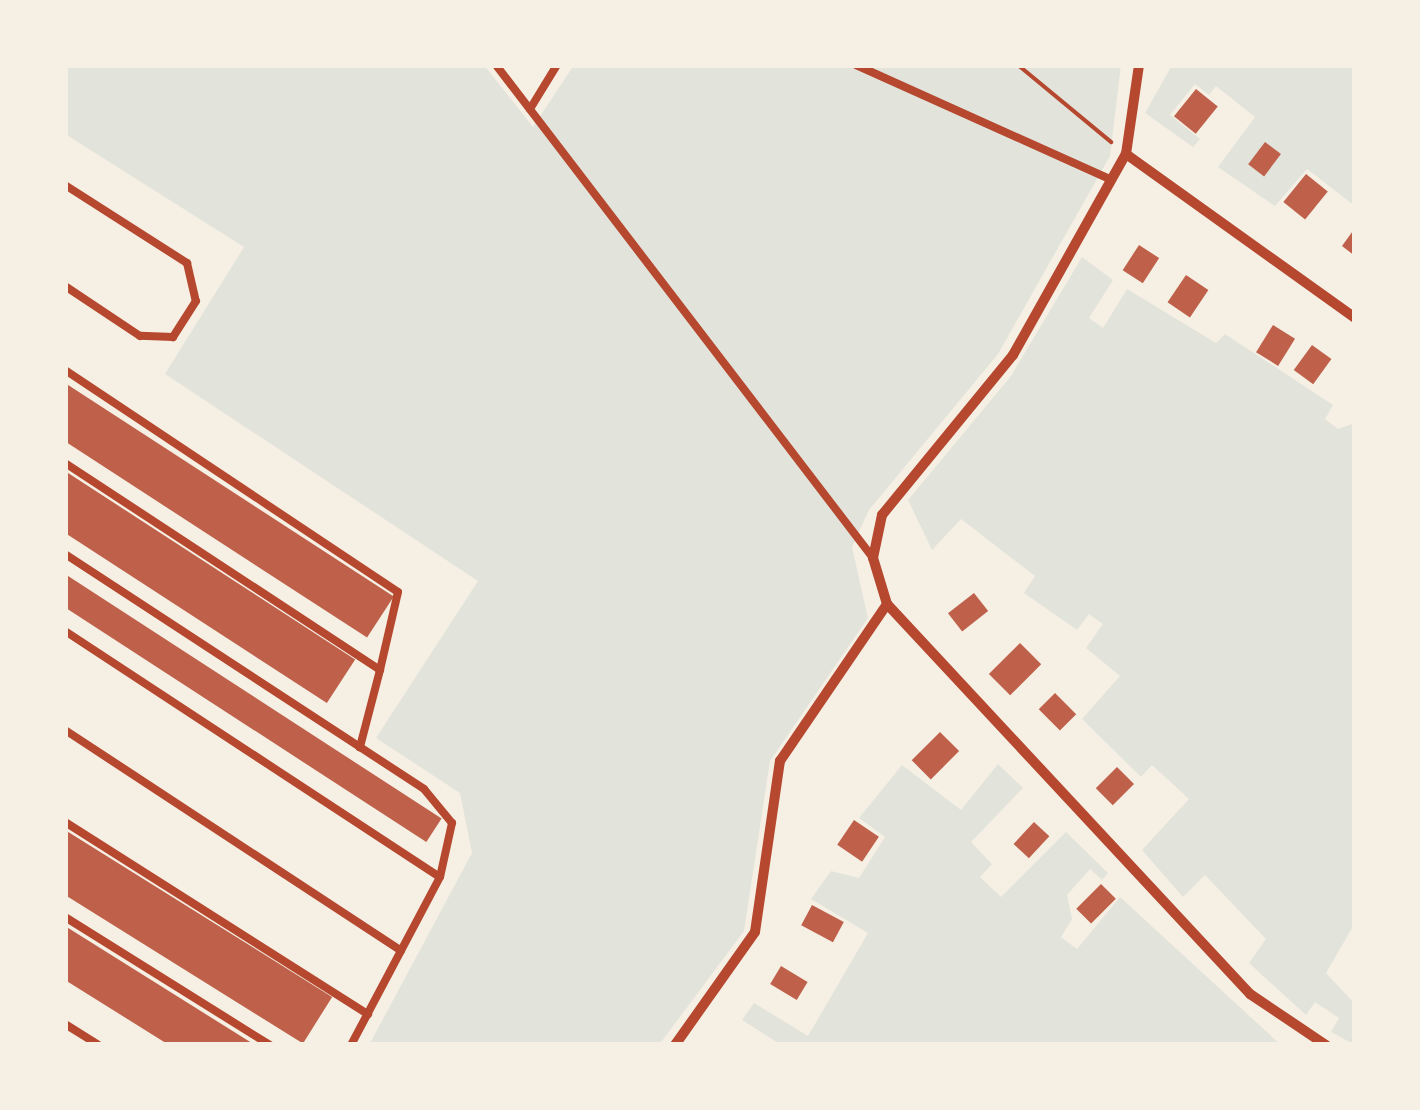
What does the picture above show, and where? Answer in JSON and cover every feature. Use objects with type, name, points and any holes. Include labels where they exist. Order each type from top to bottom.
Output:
[{"type":"street","points":[[1139,65],[1126,154],[1107,178],[1013,355],[882,515],[873,558],[887,604],[1250,994],[1326,1045]]},
{"type":"street","points":[[1126,154],[1355,318]]},
{"type":"street","points":[[675,1045],[755,932],[780,761],[887,604]]},
{"type":"lane","points":[[496,65],[873,558]]},
{"type":"lane","points":[[530,109],[557,65]]},
{"type":"lane","points":[[856,65],[1107,178]]},
{"type":"lane","points":[[65,185],[187,263],[196,301],[173,337],[140,336],[65,286]]},
{"type":"lane","points":[[65,370],[398,592],[360,747]]},
{"type":"lane","points":[[65,463],[380,670]]},
{"type":"lane","points":[[65,554],[424,790],[452,823],[440,877],[352,1045]]},
{"type":"lane","points":[[65,632],[440,877]]},
{"type":"lane","points":[[65,730],[401,951]]},
{"type":"lane","points":[[65,822],[368,1014]]},
{"type":"lane","points":[[65,916],[270,1045]]},
{"type":"lane","points":[[65,1024],[98,1045]]},
{"type":"path","points":[[1018,65],[1126,154]]},
{"type":"shaded area","points":[[65,65],[484,65],[533,127],[574,65],[1121,65],[1110,156],[998,354],[869,510],[852,547],[868,618],[770,761],[744,931],[659,1045],[369,1045],[472,853],[460,793],[376,738],[478,581],[165,374],[244,247],[65,134]]},
{"type":"shaded area","points":[[1172,65],[1355,65],[1355,206],[1307,169],[1275,206],[1218,167],[1255,117],[1216,86],[1209,95],[1195,84],[1170,115],[1200,139],[1193,147],[1145,113]]},
{"type":"shaded area","points":[[1082,257],[1113,280],[1089,318],[1103,328],[1127,289],[1216,343],[1225,334],[1333,405],[1325,419],[1338,429],[1355,423],[1355,923],[1326,973],[1355,1004],[1355,1045],[1331,1032],[1339,1018],[1315,1002],[1306,1015],[1249,963],[1266,939],[1205,875],[1183,897],[1142,850],[1189,799],[1152,765],[1141,777],[1082,719],[1120,676],[1086,648],[1103,624],[1089,614],[1077,630],[1024,593],[1035,576],[961,519],[932,550],[908,500],[1011,376]]},
{"type":"shaded area","points":[[998,764],[1023,788],[971,842],[992,864],[980,877],[1001,897],[1066,832],[1108,873],[1102,880],[1090,869],[1067,895],[1072,919],[1061,937],[1077,949],[1120,897],[1281,1045],[781,1045],[742,1020],[754,1003],[808,1036],[868,933],[811,899],[831,871],[859,878],[885,837],[859,818],[902,765],[961,810]]},
{"type":"building","points":[[1196,89],[1218,107],[1196,134],[1174,116]]},
{"type":"building","points":[[1265,142],[1281,154],[1264,176],[1248,164]]},
{"type":"building","points":[[1306,174],[1328,192],[1305,220],[1283,202]]},
{"type":"building","points":[[1355,228],[1355,256],[1342,246]]},
{"type":"building","points":[[1139,245],[1159,258],[1143,283],[1123,270]]},
{"type":"building","points":[[1186,275],[1208,290],[1190,317],[1168,302]]},
{"type":"building","points":[[1273,325],[1295,339],[1278,366],[1256,352]]},
{"type":"building","points":[[1312,345],[1331,359],[1313,384],[1294,370]]},
{"type":"building","points":[[65,383],[394,596],[367,638],[65,441]]},
{"type":"building","points":[[65,471],[355,659],[327,703],[65,533]]},
{"type":"building","points":[[65,574],[442,819],[426,842],[65,607]]},
{"type":"building","points":[[974,593],[988,611],[962,631],[948,613]]},
{"type":"building","points":[[1020,643],[1041,664],[1010,695],[989,674]]},
{"type":"building","points":[[1055,693],[1076,714],[1060,730],[1039,709]]},
{"type":"building","points":[[940,732],[959,751],[931,779],[912,760]]},
{"type":"building","points":[[1117,767],[1134,784],[1113,805],[1096,788]]},
{"type":"building","points":[[854,820],[879,837],[862,862],[837,845]]},
{"type":"building","points":[[1034,822],[1049,836],[1029,858],[1014,844]]},
{"type":"building","points":[[65,830],[332,997],[303,1044],[65,895]]},
{"type":"building","points":[[1101,884],[1116,899],[1091,924],[1076,909]]},
{"type":"building","points":[[812,905],[844,922],[833,942],[801,925]]},
{"type":"building","points":[[65,926],[255,1045],[169,1045],[65,980]]},
{"type":"building","points":[[781,966],[808,982],[797,1000],[770,984]]}]
